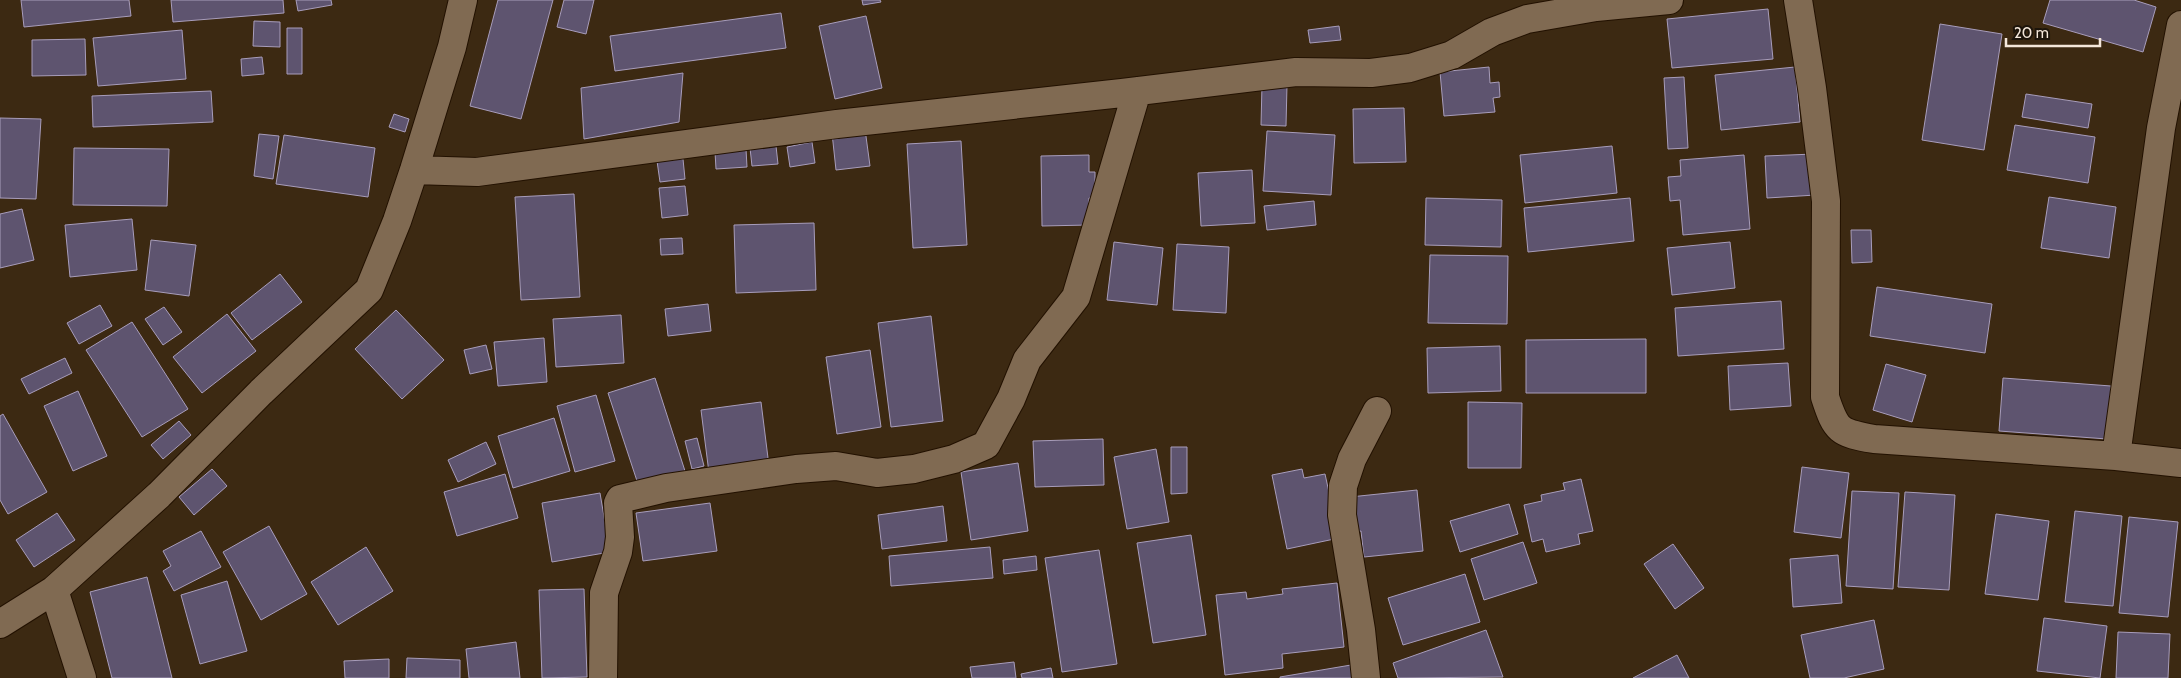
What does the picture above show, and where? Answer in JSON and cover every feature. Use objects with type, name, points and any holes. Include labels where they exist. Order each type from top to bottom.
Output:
[{"type":"street","points":[[0,624],[54,590],[159,495],[261,392],[369,290],[397,221],[414,170],[452,48],[462,0]]},
{"type":"street","points":[[414,170],[477,172],[837,124],[1296,72],[1371,73],[1410,68],[1452,55],[1492,32],[1527,19],[1596,7],[1669,0]]},
{"type":"street","points":[[1798,0],[1812,88],[1826,201],[1825,397],[1833,422],[1848,435],[1874,439],[2116,456],[2181,463]]},
{"type":"street","points":[[2116,456],[2161,128],[2181,25]]},
{"type":"street","points":[[603,678],[604,594],[618,552],[620,537],[618,503],[620,499],[666,488],[796,469],[836,466],[877,473],[914,470],[954,459],[986,445],[1011,399],[1027,360],[1076,297],[1137,91]]},
{"type":"street","points":[[1366,678],[1361,630],[1342,515],[1343,486],[1352,459],[1377,411]]},
{"type":"street","points":[[54,590],[82,678]]},
{"type":"building","points":[[21,0],[129,0],[131,16],[24,27]]},
{"type":"building","points":[[171,0],[283,0],[284,13],[173,22]]},
{"type":"building","points":[[296,0],[331,0],[332,5],[298,11]]},
{"type":"building","points":[[498,0],[553,0],[521,119],[470,106]]},
{"type":"building","points":[[564,0],[594,0],[586,34],[557,27]]},
{"type":"building","points":[[862,0],[880,0],[881,2],[863,5]]},
{"type":"building","points":[[2050,0],[2134,0],[2156,7],[2143,52],[2043,23]]},
{"type":"building","points":[[1768,9],[1773,59],[1672,68],[1667,19]]},
{"type":"building","points":[[781,13],[786,48],[615,71],[610,36]]},
{"type":"building","points":[[866,16],[882,88],[835,99],[819,26]]},
{"type":"building","points":[[254,21],[280,22],[280,47],[253,46]]},
{"type":"building","points":[[1940,24],[2002,34],[1984,150],[1922,140]]},
{"type":"building","points":[[1339,26],[1341,40],[1310,43],[1308,30]]},
{"type":"building","points":[[287,28],[302,28],[302,74],[287,74]]},
{"type":"building","points":[[182,30],[186,79],[98,86],[93,38]]},
{"type":"building","points":[[85,39],[86,75],[32,76],[32,40]]},
{"type":"building","points":[[262,57],[264,74],[242,76],[241,59]]},
{"type":"building","points":[[1489,67],[1490,83],[1499,82],[1500,97],[1493,98],[1495,112],[1444,116],[1440,72]]},
{"type":"building","points":[[1795,67],[1800,122],[1721,130],[1715,75]]},
{"type":"building","points":[[683,73],[679,122],[584,139],[581,88]]},
{"type":"building","points":[[1684,77],[1688,148],[1668,149],[1664,78]]},
{"type":"building","points":[[1262,85],[1287,85],[1286,126],[1261,125]]},
{"type":"building","points":[[211,91],[213,122],[93,127],[92,96]]},
{"type":"building","points":[[2026,94],[2092,104],[2088,128],[2022,117]]},
{"type":"building","points":[[1404,108],[1406,162],[1354,163],[1353,109]]},
{"type":"building","points":[[394,114],[409,119],[405,132],[389,127]]},
{"type":"building","points":[[0,118],[41,119],[36,199],[0,198]]},
{"type":"building","points":[[2015,125],[2095,137],[2088,183],[2007,170]]},
{"type":"building","points":[[865,129],[870,166],[836,170],[832,133]]},
{"type":"building","points":[[1267,131],[1335,135],[1331,195],[1263,191]]},
{"type":"building","points":[[259,134],[279,136],[273,179],[254,176]]},
{"type":"building","points":[[284,135],[375,148],[368,197],[276,184]]},
{"type":"building","points":[[961,141],[967,245],[913,248],[907,144]]},
{"type":"building","points":[[812,142],[815,163],[790,167],[787,147]]},
{"type":"building","points":[[776,146],[778,164],[752,166],[750,148]]},
{"type":"building","points":[[1612,146],[1617,193],[1525,203],[1520,155]]},
{"type":"building","points":[[74,148],[169,149],[167,206],[73,205]]},
{"type":"building","points":[[746,149],[747,167],[716,169],[715,152]]},
{"type":"building","points":[[1814,154],[1816,195],[1767,198],[1765,156]]},
{"type":"building","points":[[1089,155],[1089,172],[1095,172],[1095,198],[1089,198],[1089,225],[1042,226],[1041,156]]},
{"type":"building","points":[[1744,155],[1750,229],[1683,235],[1680,200],[1670,201],[1668,177],[1681,176],[1680,160]]},
{"type":"building","points":[[683,159],[685,179],[660,182],[657,161]]},
{"type":"building","points":[[1252,170],[1255,223],[1201,226],[1198,173]]},
{"type":"building","points":[[685,186],[688,215],[662,218],[659,188]]},
{"type":"building","points":[[574,194],[580,297],[521,300],[515,197]]},
{"type":"building","points":[[2049,197],[2116,207],[2109,258],[2041,248]]},
{"type":"building","points":[[1426,198],[1502,200],[1501,247],[1425,245]]},
{"type":"building","points":[[1630,198],[1634,241],[1528,252],[1524,208]]},
{"type":"building","points":[[1314,201],[1316,225],[1267,230],[1264,206]]},
{"type":"building","points":[[22,209],[34,260],[0,268],[0,214]]},
{"type":"building","points":[[132,219],[137,270],[70,277],[65,225]]},
{"type":"building","points":[[814,223],[816,290],[736,293],[734,225]]},
{"type":"building","points":[[1851,230],[1871,230],[1872,262],[1852,263]]},
{"type":"building","points":[[682,238],[683,254],[661,255],[660,239]]},
{"type":"building","points":[[151,240],[196,245],[189,296],[145,290]]},
{"type":"building","points":[[1114,242],[1163,248],[1157,305],[1107,300]]},
{"type":"building","points":[[1730,242],[1735,288],[1672,295],[1667,248]]},
{"type":"building","points":[[1177,244],[1229,247],[1226,313],[1173,310]]},
{"type":"building","points":[[1430,255],[1508,256],[1507,324],[1428,323]]},
{"type":"building","points":[[280,274],[302,302],[252,340],[231,313]]},
{"type":"building","points":[[1877,287],[1992,304],[1985,353],[1870,336]]},
{"type":"building","points":[[1781,301],[1784,349],[1678,356],[1675,308]]},
{"type":"building","points":[[708,304],[711,331],[668,336],[665,309]]},
{"type":"building","points":[[100,305],[112,326],[79,344],[67,323]]},
{"type":"building","points":[[164,307],[182,332],[163,345],[145,319]]},
{"type":"building","points":[[396,310],[444,360],[402,399],[355,349]]},
{"type":"building","points":[[227,314],[256,351],[202,393],[173,357]]},
{"type":"building","points":[[621,315],[624,363],[556,367],[553,319]]},
{"type":"building","points":[[931,316],[943,421],[891,427],[878,323]]},
{"type":"building","points":[[132,322],[188,409],[142,437],[86,350]]},
{"type":"building","points":[[544,338],[547,382],[498,386],[494,342]]},
{"type":"building","points":[[1646,339],[1646,393],[1526,393],[1526,340]]},
{"type":"building","points":[[486,345],[492,369],[470,374],[464,350]]},
{"type":"building","points":[[1500,346],[1501,391],[1428,393],[1427,348]]},
{"type":"building","points":[[870,350],[881,427],[837,434],[826,357]]},
{"type":"building","points":[[65,358],[72,373],[29,394],[21,379]]},
{"type":"building","points":[[1788,363],[1791,406],[1730,410],[1728,366]]},
{"type":"building","points":[[1886,364],[1926,375],[1912,422],[1873,410]]},
{"type":"building","points":[[655,378],[685,471],[639,487],[608,393]]},
{"type":"building","points":[[2003,378],[2111,386],[2107,439],[1999,431]]},
{"type":"building","points":[[78,391],[107,456],[73,471],[44,406]]},
{"type":"building","points":[[596,395],[615,461],[575,472],[557,406]]},
{"type":"building","points":[[761,402],[769,466],[709,473],[701,410]]},
{"type":"building","points":[[1468,402],[1522,403],[1521,468],[1468,468]]},
{"type":"building","points":[[3,414],[47,492],[8,514],[0,500],[0,416]]},
{"type":"building","points":[[554,418],[570,471],[513,488],[498,436]]},
{"type":"building","points":[[179,421],[191,435],[163,459],[151,445]]},
{"type":"building","points":[[697,438],[704,466],[692,469],[685,441]]},
{"type":"building","points":[[1103,439],[1104,485],[1035,487],[1033,441]]},
{"type":"building","points":[[486,442],[496,464],[458,482],[448,460]]},
{"type":"building","points":[[1171,447],[1187,447],[1187,493],[1171,494]]},
{"type":"building","points":[[1156,449],[1169,522],[1127,529],[1114,457]]},
{"type":"building","points":[[1018,463],[1028,531],[971,540],[961,472]]},
{"type":"building","points":[[1802,467],[1849,473],[1841,538],[1794,532]]},
{"type":"building","points":[[212,469],[227,486],[194,515],[179,497]]},
{"type":"building","points":[[1302,469],[1304,478],[1325,474],[1339,538],[1287,549],[1272,475]]},
{"type":"building","points":[[505,474],[518,518],[457,536],[444,492]]},
{"type":"building","points":[[1581,479],[1593,531],[1578,534],[1580,544],[1546,552],[1543,539],[1532,542],[1524,505],[1542,501],[1541,495],[1565,490],[1563,483]]},
{"type":"building","points":[[1417,490],[1423,551],[1364,557],[1361,531],[1353,532],[1350,497]]},
{"type":"building","points":[[1852,491],[1899,493],[1893,589],[1846,586]]},
{"type":"building","points":[[1905,492],[1955,495],[1949,590],[1898,587]]},
{"type":"building","points":[[600,493],[610,552],[552,562],[542,503]]},
{"type":"building","points":[[710,503],[717,551],[643,561],[636,513]]},
{"type":"building","points":[[1509,504],[1518,534],[1460,552],[1450,521]]},
{"type":"building","points":[[943,506],[947,541],[882,549],[878,515]]},
{"type":"building","points":[[2075,511],[2122,516],[2113,606],[2065,602]]},
{"type":"building","points":[[57,513],[75,540],[34,567],[16,540]]},
{"type":"building","points":[[1996,514],[2049,521],[2038,600],[1985,594]]},
{"type":"building","points":[[2129,517],[2178,522],[2168,617],[2119,613]]},
{"type":"building","points":[[269,526],[307,594],[261,620],[223,552]]},
{"type":"building","points":[[201,531],[221,567],[174,591],[163,571],[171,566],[163,551]]},
{"type":"building","points":[[1191,535],[1206,635],[1153,643],[1137,543]]},
{"type":"building","points":[[1523,542],[1537,583],[1484,600],[1471,559]]},
{"type":"building","points":[[1673,544],[1704,588],[1675,609],[1644,564]]},
{"type":"building","points":[[366,547],[393,591],[338,625],[311,582]]},
{"type":"building","points":[[990,547],[993,578],[891,586],[889,556]]},
{"type":"building","points":[[1099,550],[1117,664],[1062,672],[1045,558]]},
{"type":"building","points":[[1838,555],[1842,603],[1793,607],[1790,559]]},
{"type":"building","points":[[1036,556],[1037,570],[1004,574],[1003,560]]},
{"type":"building","points":[[1465,574],[1480,622],[1403,645],[1388,598]]},
{"type":"building","points":[[147,577],[172,678],[112,678],[90,592]]},
{"type":"building","points":[[227,581],[247,651],[200,664],[181,595]]},
{"type":"building","points":[[1337,583],[1344,647],[1282,654],[1283,668],[1225,675],[1216,595],[1246,592],[1247,599],[1283,594],[1282,589]]},
{"type":"building","points":[[584,589],[587,677],[542,678],[539,590]]},
{"type":"building","points":[[2044,618],[2107,626],[2100,678],[2037,671]]},
{"type":"building","points":[[1874,620],[1884,669],[1844,678],[1810,678],[1801,635]]},
{"type":"building","points":[[1486,630],[1503,677],[1398,678],[1393,663]]},
{"type":"building","points":[[2118,632],[2170,634],[2168,678],[2116,678]]},
{"type":"building","points":[[516,642],[520,678],[469,678],[466,649]]},
{"type":"building","points":[[1677,655],[1689,678],[1633,678]]},
{"type":"building","points":[[407,658],[460,660],[460,678],[406,678]]},
{"type":"building","points":[[389,659],[389,678],[345,678],[344,661]]},
{"type":"building","points":[[1014,662],[1016,678],[972,678],[970,667]]},
{"type":"building","points":[[1351,665],[1353,678],[1280,678],[1280,677]]},
{"type":"building","points":[[1051,668],[1053,678],[1022,678],[1021,674]]}]
